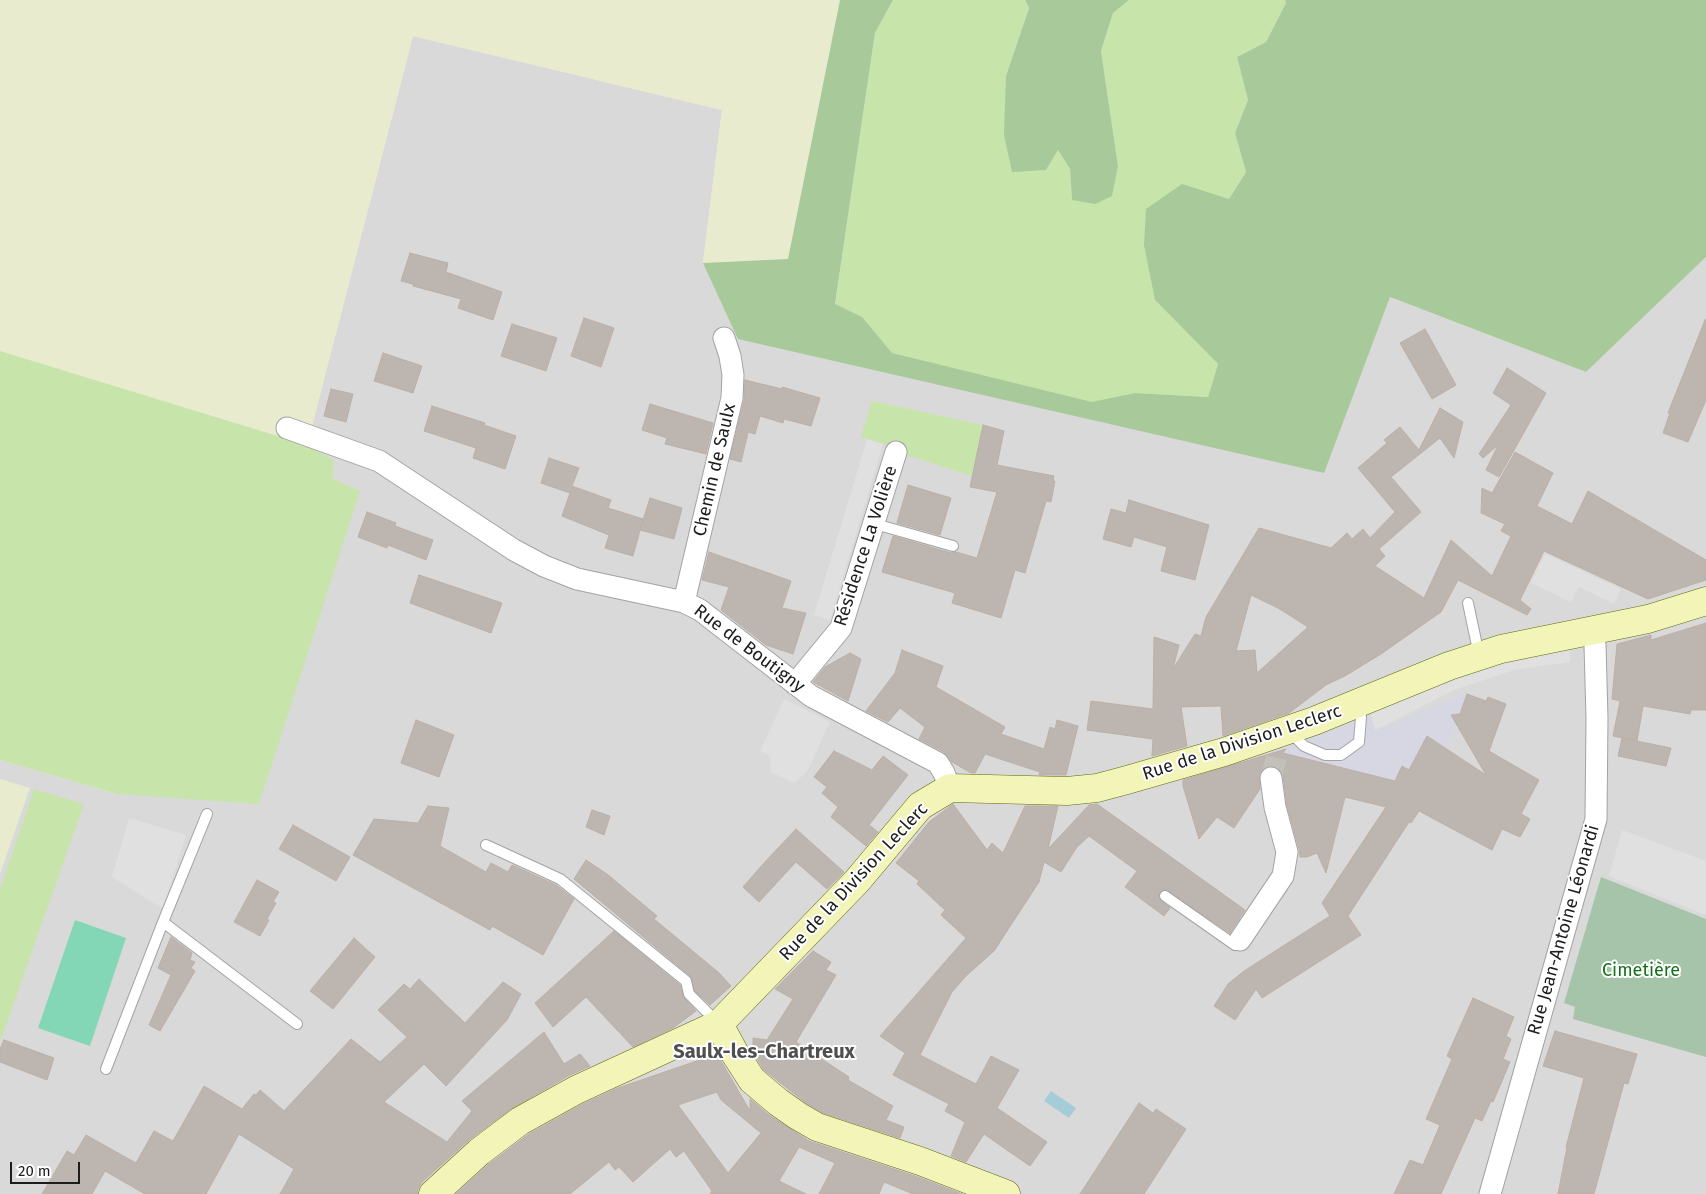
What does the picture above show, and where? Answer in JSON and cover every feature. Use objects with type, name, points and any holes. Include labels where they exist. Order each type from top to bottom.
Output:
[{"type":"main road","name":"Rue de la Division Leclerc","points":[[433,1194],[479,1152],[520,1121],[585,1086],[719,1024],[858,881],[920,806],[950,788],[1067,791],[1097,788],[1224,752],[1283,740],[1314,721],[1449,666],[1479,656],[1502,649],[1648,619],[1706,601]]},
{"type":"main road","points":[[719,1024],[752,1080],[798,1116],[817,1127],[920,1161],[975,1189],[1006,1194]]},
{"type":"street","name":"Chemin de Saulx","points":[[684,602],[732,398],[733,374],[724,338]]},
{"type":"street","name":"Rue de Boutigny","points":[[287,428],[379,461],[514,550],[544,566],[577,579],[684,602],[700,610],[811,696],[938,763],[944,772],[950,788]]},
{"type":"street","name":"Résidence La Volière","points":[[795,684],[841,628],[896,452]]},
{"type":"street","name":"Rue Jean-Antoine Léonardi","points":[[1490,1194],[1596,819],[1598,718],[1593,630]]},
{"type":"street","points":[[1240,940],[1283,876],[1287,852],[1275,807],[1271,778]]},
{"type":"lane","points":[[875,524],[953,546]]},
{"type":"lane","points":[[1468,603],[1479,656]]},
{"type":"lane","points":[[1283,740],[1326,755],[1342,755],[1359,742],[1361,716],[1357,704]]},
{"type":"lane","points":[[106,1069],[207,814]]},
{"type":"lane","points":[[486,845],[560,879],[686,981],[689,994],[719,1024]]},
{"type":"lane","points":[[1166,896],[1235,945],[1240,940]]},
{"type":"lane","points":[[163,922],[297,1024]]},
{"type":"shaded area","points":[[413,36],[722,110],[703,263],[1323,473],[1390,297],[1586,372],[1706,257],[1706,1194],[0,1194],[0,760],[117,794],[359,491],[332,478],[307,445]]},
{"type":"shaded area","points":[[867,439],[883,444],[830,620],[814,615]]},
{"type":"shaded area","points":[[1545,554],[1621,589],[1614,604],[1579,587],[1571,602],[1531,583]]},
{"type":"shaded area","points":[[1569,643],[1570,662],[1514,670],[1454,690],[1374,731],[1370,711],[1457,672]]},
{"type":"shaded area","points":[[1467,694],[1460,715],[1454,715],[1453,718],[1457,722],[1446,749],[1427,737],[1409,770],[1402,766],[1395,781],[1272,750],[1370,711],[1375,730]]},
{"type":"shaded area","points":[[784,699],[830,722],[807,772],[794,783],[771,772],[770,756],[760,751]]},
{"type":"shaded area","points":[[129,818],[186,835],[163,909],[112,877]]},
{"type":"shaded area","points":[[1622,830],[1706,861],[1706,915],[1609,876]]},
{"type":"green space","points":[[0,0],[840,0],[788,259],[703,263],[722,110],[413,36],[307,445],[0,351]]},
{"type":"green space","points":[[840,0],[893,0],[875,33],[835,304],[862,317],[892,353],[1092,402],[1135,393],[1208,397],[1218,364],[1155,300],[1144,245],[1146,209],[1182,184],[1229,199],[1246,172],[1235,133],[1248,100],[1237,57],[1266,42],[1286,3],[1285,0],[1706,0],[1706,257],[1586,372],[1390,297],[1324,473],[738,339],[703,263],[788,259]]},
{"type":"green space","points":[[893,0],[1025,0],[1029,8],[1006,76],[1012,171],[1046,170],[1058,150],[1070,169],[1072,200],[1118,166],[1101,51],[1113,13],[1129,0],[1285,0],[1286,3],[1266,42],[1237,57],[1248,100],[1235,133],[1246,172],[1229,199],[1182,185],[1155,300],[1218,364],[1208,397],[1135,393],[1092,403],[1030,388],[892,353],[862,317],[835,305],[875,33]]},
{"type":"green space","points":[[1025,0],[1129,0],[1113,13],[1101,51],[1118,166],[1112,196],[1095,204],[1072,200],[1070,169],[1058,150],[1046,170],[1012,172],[1004,135],[1006,76],[1029,8]]},
{"type":"green space","points":[[0,351],[307,445],[334,461],[332,478],[360,491],[259,804],[117,794],[0,760]]},
{"type":"green space","points":[[872,401],[983,425],[972,476],[906,455],[907,451],[861,437]]},
{"type":"green space","points":[[0,779],[30,788],[0,874]]},
{"type":"green space","points":[[34,789],[84,804],[0,1042],[0,889]]},
{"type":"green space","name":"Cimetière","points":[[1601,877],[1706,919],[1706,1057],[1573,1019],[1575,1007],[1564,1003]]},
{"type":"green space","points":[[75,920],[126,938],[90,1046],[38,1028]]},
{"type":"water","points":[[1051,1091],[1076,1108],[1069,1118],[1044,1101]]},
{"type":"building","points":[[410,253],[448,263],[446,272],[502,292],[493,320],[458,308],[461,299],[401,281]]},
{"type":"building","points":[[584,318],[614,328],[601,367],[571,356]]},
{"type":"building","points":[[1705,320],[1706,400],[1688,442],[1663,433],[1670,413],[1668,413]]},
{"type":"building","points":[[512,324],[557,338],[546,371],[501,356]]},
{"type":"building","points":[[1425,329],[1456,385],[1432,399],[1400,343]]},
{"type":"building","points":[[383,353],[422,366],[413,393],[374,381]]},
{"type":"building","points":[[1507,368],[1546,393],[1499,477],[1486,470],[1498,445],[1483,458],[1479,454],[1511,405],[1493,393]]},
{"type":"building","points":[[745,380],[782,389],[782,387],[820,398],[811,426],[784,419],[783,423],[760,416],[755,434],[737,429],[744,401]]},
{"type":"building","points":[[331,389],[353,394],[346,422],[324,416]]},
{"type":"building","points":[[650,404],[713,423],[706,454],[665,444],[667,438],[642,430]]},
{"type":"building","points":[[432,406],[485,423],[484,425],[516,436],[505,469],[473,458],[476,448],[424,431]]},
{"type":"building","points":[[1440,408],[1463,422],[1454,458],[1440,438],[1391,477],[1421,512],[1379,549],[1385,556],[1375,566],[1424,598],[1451,540],[1492,576],[1511,536],[1501,531],[1505,524],[1481,513],[1482,488],[1492,493],[1515,452],[1553,473],[1537,506],[1572,524],[1588,491],[1706,560],[1706,580],[1648,599],[1544,551],[1520,600],[1531,609],[1527,615],[1458,580],[1441,612],[1381,654],[1326,685],[1289,713],[1223,736],[1221,706],[1181,707],[1187,746],[1152,756],[1153,739],[1087,730],[1091,701],[1153,709],[1154,637],[1179,645],[1173,669],[1195,634],[1201,636],[1206,617],[1259,528],[1331,548],[1347,533],[1352,539],[1363,529],[1370,538],[1395,512],[1358,468],[1387,443],[1384,440],[1400,427],[1419,450]],"holes":[[[1251,595],[1278,608],[1308,627],[1257,673],[1255,650],[1236,651]]]},
{"type":"building","points":[[983,425],[1004,431],[997,465],[1054,476],[1053,481],[1055,481],[1051,502],[1046,501],[1025,573],[1015,570],[1001,618],[952,603],[955,593],[882,572],[893,536],[951,553],[956,552],[977,558],[997,492],[970,487]]},
{"type":"building","points":[[737,430],[748,433],[741,462],[730,459]]},
{"type":"building","points":[[549,458],[579,468],[572,486],[611,500],[608,508],[643,519],[633,556],[605,548],[609,535],[562,516],[570,493],[541,483]]},
{"type":"building","points":[[908,485],[951,498],[940,535],[897,523]]},
{"type":"building","points":[[650,498],[682,508],[674,539],[640,530]]},
{"type":"building","points":[[1129,500],[1209,525],[1195,580],[1161,571],[1167,547],[1134,537],[1131,547],[1103,539],[1111,509],[1126,513]]},
{"type":"building","points":[[367,512],[396,523],[395,526],[433,540],[426,560],[388,545],[387,548],[358,537]]},
{"type":"building","points":[[709,552],[791,581],[782,608],[806,613],[793,654],[766,645],[721,610],[729,587],[702,580]]},
{"type":"building","points":[[419,575],[502,603],[491,633],[410,603]]},
{"type":"building","points":[[1706,623],[1706,710],[1691,710],[1690,714],[1643,706],[1637,741],[1613,736],[1620,701],[1612,699],[1617,644],[1651,635],[1651,640]]},
{"type":"building","points":[[902,650],[943,666],[936,687],[1005,727],[1001,734],[1044,749],[1050,727],[1055,729],[1057,720],[1078,726],[1066,775],[1039,775],[1040,772],[985,754],[975,773],[971,773],[952,762],[944,752],[919,739],[925,727],[900,708],[888,722],[866,711],[895,673]]},
{"type":"building","points":[[850,653],[861,659],[848,701],[813,682],[825,667]]},
{"type":"building","points":[[1467,694],[1486,701],[1488,697],[1506,704],[1489,751],[1539,780],[1521,814],[1530,819],[1520,837],[1502,829],[1492,850],[1419,811],[1411,823],[1409,822],[1348,916],[1361,935],[1262,998],[1256,989],[1235,1020],[1214,1006],[1228,984],[1244,971],[1330,916],[1322,903],[1386,807],[1345,797],[1326,873],[1317,853],[1307,857],[1300,857],[1287,805],[1283,776],[1276,764],[1275,766],[1264,768],[1260,773],[1260,789],[1234,828],[1217,817],[1199,839],[1183,786],[1183,780],[1286,749],[1283,753],[1395,781],[1402,766],[1409,770],[1427,736],[1486,775],[1451,715],[1460,714]]},
{"type":"building","points":[[416,720],[454,735],[439,777],[401,763]]},
{"type":"building","points":[[1622,738],[1671,748],[1666,766],[1618,756]]},
{"type":"building","points":[[834,751],[872,770],[883,756],[908,775],[869,825],[878,832],[866,846],[831,817],[838,807],[822,793],[827,787],[814,777]]},
{"type":"building","points":[[953,804],[987,850],[992,843],[1003,853],[1025,806],[1058,806],[1048,849],[1089,805],[1097,804],[1245,910],[1230,933],[1165,889],[1158,896],[1170,908],[1164,916],[1125,887],[1137,871],[1089,836],[1077,847],[1061,872],[1044,862],[1039,882],[994,951],[966,976],[952,992],[920,1055],[976,1084],[991,1056],[1019,1070],[997,1108],[1047,1142],[1030,1166],[984,1134],[966,1162],[951,1156],[965,1122],[945,1111],[949,1104],[893,1075],[905,1053],[880,1036],[966,938],[941,915],[945,910],[917,884],[919,881],[896,863],[929,822]]},
{"type":"building","points":[[428,806],[449,808],[440,846],[486,872],[491,863],[508,872],[512,865],[556,885],[574,899],[543,955],[492,926],[490,930],[353,855],[374,819],[418,823]]},
{"type":"building","points":[[592,810],[610,816],[604,835],[586,827]]},
{"type":"building","points":[[293,825],[350,857],[336,881],[279,849]]},
{"type":"building","points":[[796,829],[844,872],[827,889],[796,862],[759,902],[743,887]]},
{"type":"building","points":[[586,860],[607,874],[657,916],[654,919],[718,972],[731,986],[710,1005],[695,991],[690,976],[574,879]]},
{"type":"building","points":[[257,880],[279,892],[273,902],[276,903],[267,919],[269,920],[260,936],[234,922]]},
{"type":"building","points":[[614,931],[680,985],[684,998],[696,1011],[673,1028],[633,1047],[586,997],[553,1027],[535,1003]]},
{"type":"building","points":[[171,937],[192,953],[190,960],[195,962],[191,968],[195,971],[160,1031],[149,1025],[171,975],[158,968]]},
{"type":"building","points":[[354,938],[375,957],[333,1009],[310,991]]},
{"type":"building","points":[[813,951],[831,962],[826,970],[836,975],[796,1042],[849,1077],[848,1080],[893,1106],[886,1120],[904,1127],[900,1138],[823,1113],[806,1103],[764,1070],[753,1052],[753,1038],[767,1040],[793,999],[775,989]]},
{"type":"building","points":[[419,979],[465,1023],[503,982],[521,994],[507,1020],[446,1086],[424,1064],[384,1102],[447,1142],[472,1111],[462,1101],[544,1032],[564,1064],[580,1054],[590,1066],[568,1076],[511,1109],[469,1140],[422,1182],[418,1189],[418,1194],[280,1194],[294,1169],[239,1134],[206,1194],[145,1194],[105,1171],[92,1194],[42,1194],[67,1151],[74,1155],[86,1135],[136,1163],[154,1131],[173,1141],[204,1086],[242,1109],[254,1094],[256,1095],[260,1090],[284,1111],[351,1039],[380,1062],[407,1037],[378,1010],[404,984],[410,989]]},
{"type":"building","points":[[1473,998],[1514,1017],[1506,1036],[1511,1039],[1503,1059],[1510,1062],[1493,1102],[1491,1101],[1482,1121],[1475,1118],[1441,1194],[1394,1194],[1410,1160],[1423,1165],[1440,1125],[1426,1119],[1452,1059],[1447,1056]]},
{"type":"building","points":[[1555,1031],[1637,1054],[1628,1084],[1624,1083],[1594,1194],[1558,1194],[1566,1147],[1584,1078],[1543,1066]]},
{"type":"building","points":[[4,1040],[54,1058],[47,1080],[0,1062],[0,1049]]},
{"type":"building","points":[[717,1054],[750,1111],[750,1099],[769,1115],[809,1141],[915,1176],[962,1194],[913,1194],[884,1182],[879,1194],[819,1194],[835,1163],[799,1147],[779,1181],[806,1194],[710,1194],[712,1191],[684,1151],[676,1157],[670,1149],[633,1182],[619,1167],[615,1170],[609,1162],[570,1194],[456,1194],[489,1164],[529,1134],[583,1104],[618,1088]],"holes":[[[717,1092],[721,1100],[761,1133],[728,1173],[678,1105]]]},
{"type":"building","points":[[1139,1103],[1153,1113],[1156,1109],[1186,1129],[1144,1194],[1080,1194]]},
{"type":"tunnel","points":[[1271,778],[1278,752]]},
{"type":"district","name":"Saulx-les-Chartreux","points":[[764,1052]]}]
